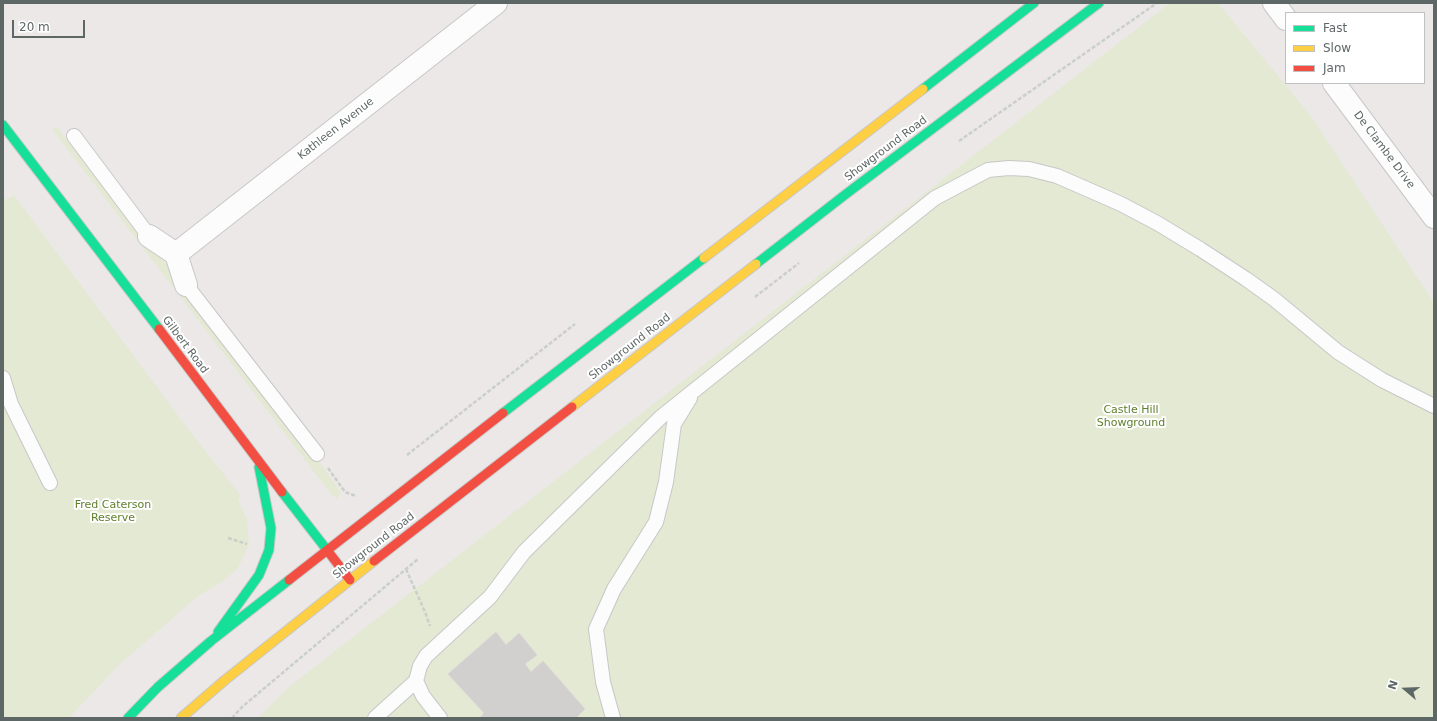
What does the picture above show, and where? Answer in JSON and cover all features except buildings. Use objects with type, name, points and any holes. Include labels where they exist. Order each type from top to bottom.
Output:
[{"type":"main road","points":[[128,718],[158,687],[211,641],[590,345],[844,151],[1034,3]]},
{"type":"main road","name":"Showground Road","points":[[181,718],[225,680],[350,580],[846,194],[1099,3]]},
{"type":"main road","name":"Gilbert Road","points":[[3,125],[350,580]]},
{"type":"main road","points":[[211,641],[259,575],[269,550],[271,528],[258,461]]},
{"type":"street","name":"Kathleen Avenue","points":[[176,254],[496,3]]},
{"type":"street","points":[[1274,3],[1285,18]]},
{"type":"street","name":"De Clambe Drive","points":[[1335,84],[1434,217]]},
{"type":"street","points":[[149,236],[176,254],[186,285]]},
{"type":"lane","points":[[74,136],[149,236]]},
{"type":"lane","points":[[375,718],[416,681],[420,666],[426,656],[490,596],[524,552],[661,417],[935,198],[988,170],[1009,168],[1029,169],[1057,176],[1121,204],[1157,224],[1246,279],[1274,299],[1338,352],[1382,380],[1434,406]]},
{"type":"lane","points":[[186,285],[317,454]]},
{"type":"lane","points":[[3,378],[11,404],[50,483]]},
{"type":"lane","points":[[612,718],[603,682],[596,629],[614,589],[656,522],[666,482],[674,424],[696,389]]},
{"type":"lane","points":[[416,681],[423,696],[440,718]]},
{"type":"path","points":[[958,142],[1156,3]]},
{"type":"path","points":[[755,298],[803,260]]},
{"type":"path","points":[[317,454],[345,492],[356,496]]},
{"type":"path","points":[[228,538],[249,545]]},
{"type":"path","points":[[232,718],[242,707],[422,556]]},
{"type":"path","points":[[406,570],[425,612],[436,646]]},
{"type":"green space","name":"Castle Hill Showground","points":[[1170,3],[1218,3],[1311,116],[1434,303],[1434,718],[258,718],[290,686]]},
{"type":"green space","points":[[57,127],[137,226],[316,457],[341,492],[337,499],[331,494],[52,129]]},
{"type":"green space","name":"Fred Caterson Reserve","points":[[14,195],[182,421],[240,495],[238,500],[247,519],[249,545],[238,568],[222,582],[198,596],[119,665],[69,718],[3,718],[3,196],[6,200]]},
{"type":"traffic: fast","points":[[923,89],[1034,3]]},
{"type":"traffic: fast","points":[[756,264],[846,194],[1099,3]]},
{"type":"traffic: fast","points":[[3,125],[159,329]]},
{"type":"traffic: fast","points":[[503,413],[704,258]]},
{"type":"traffic: fast","points":[[218,632],[259,575],[269,550],[271,528],[259,467]]},
{"type":"traffic: fast","points":[[282,492],[327,550]]},
{"type":"traffic: fast","points":[[128,718],[158,687],[211,641],[289,580]]},
{"type":"traffic: slow","points":[[704,258],[923,89]]},
{"type":"traffic: slow","points":[[572,407],[756,264]]},
{"type":"traffic: slow","points":[[181,718],[225,680],[374,561]]},
{"type":"traffic: jam","points":[[159,329],[282,492]]},
{"type":"traffic: jam","points":[[374,561],[572,407]]},
{"type":"traffic: jam","points":[[289,580],[503,413]]},
{"type":"traffic: jam","points":[[327,550],[350,580]]}]
